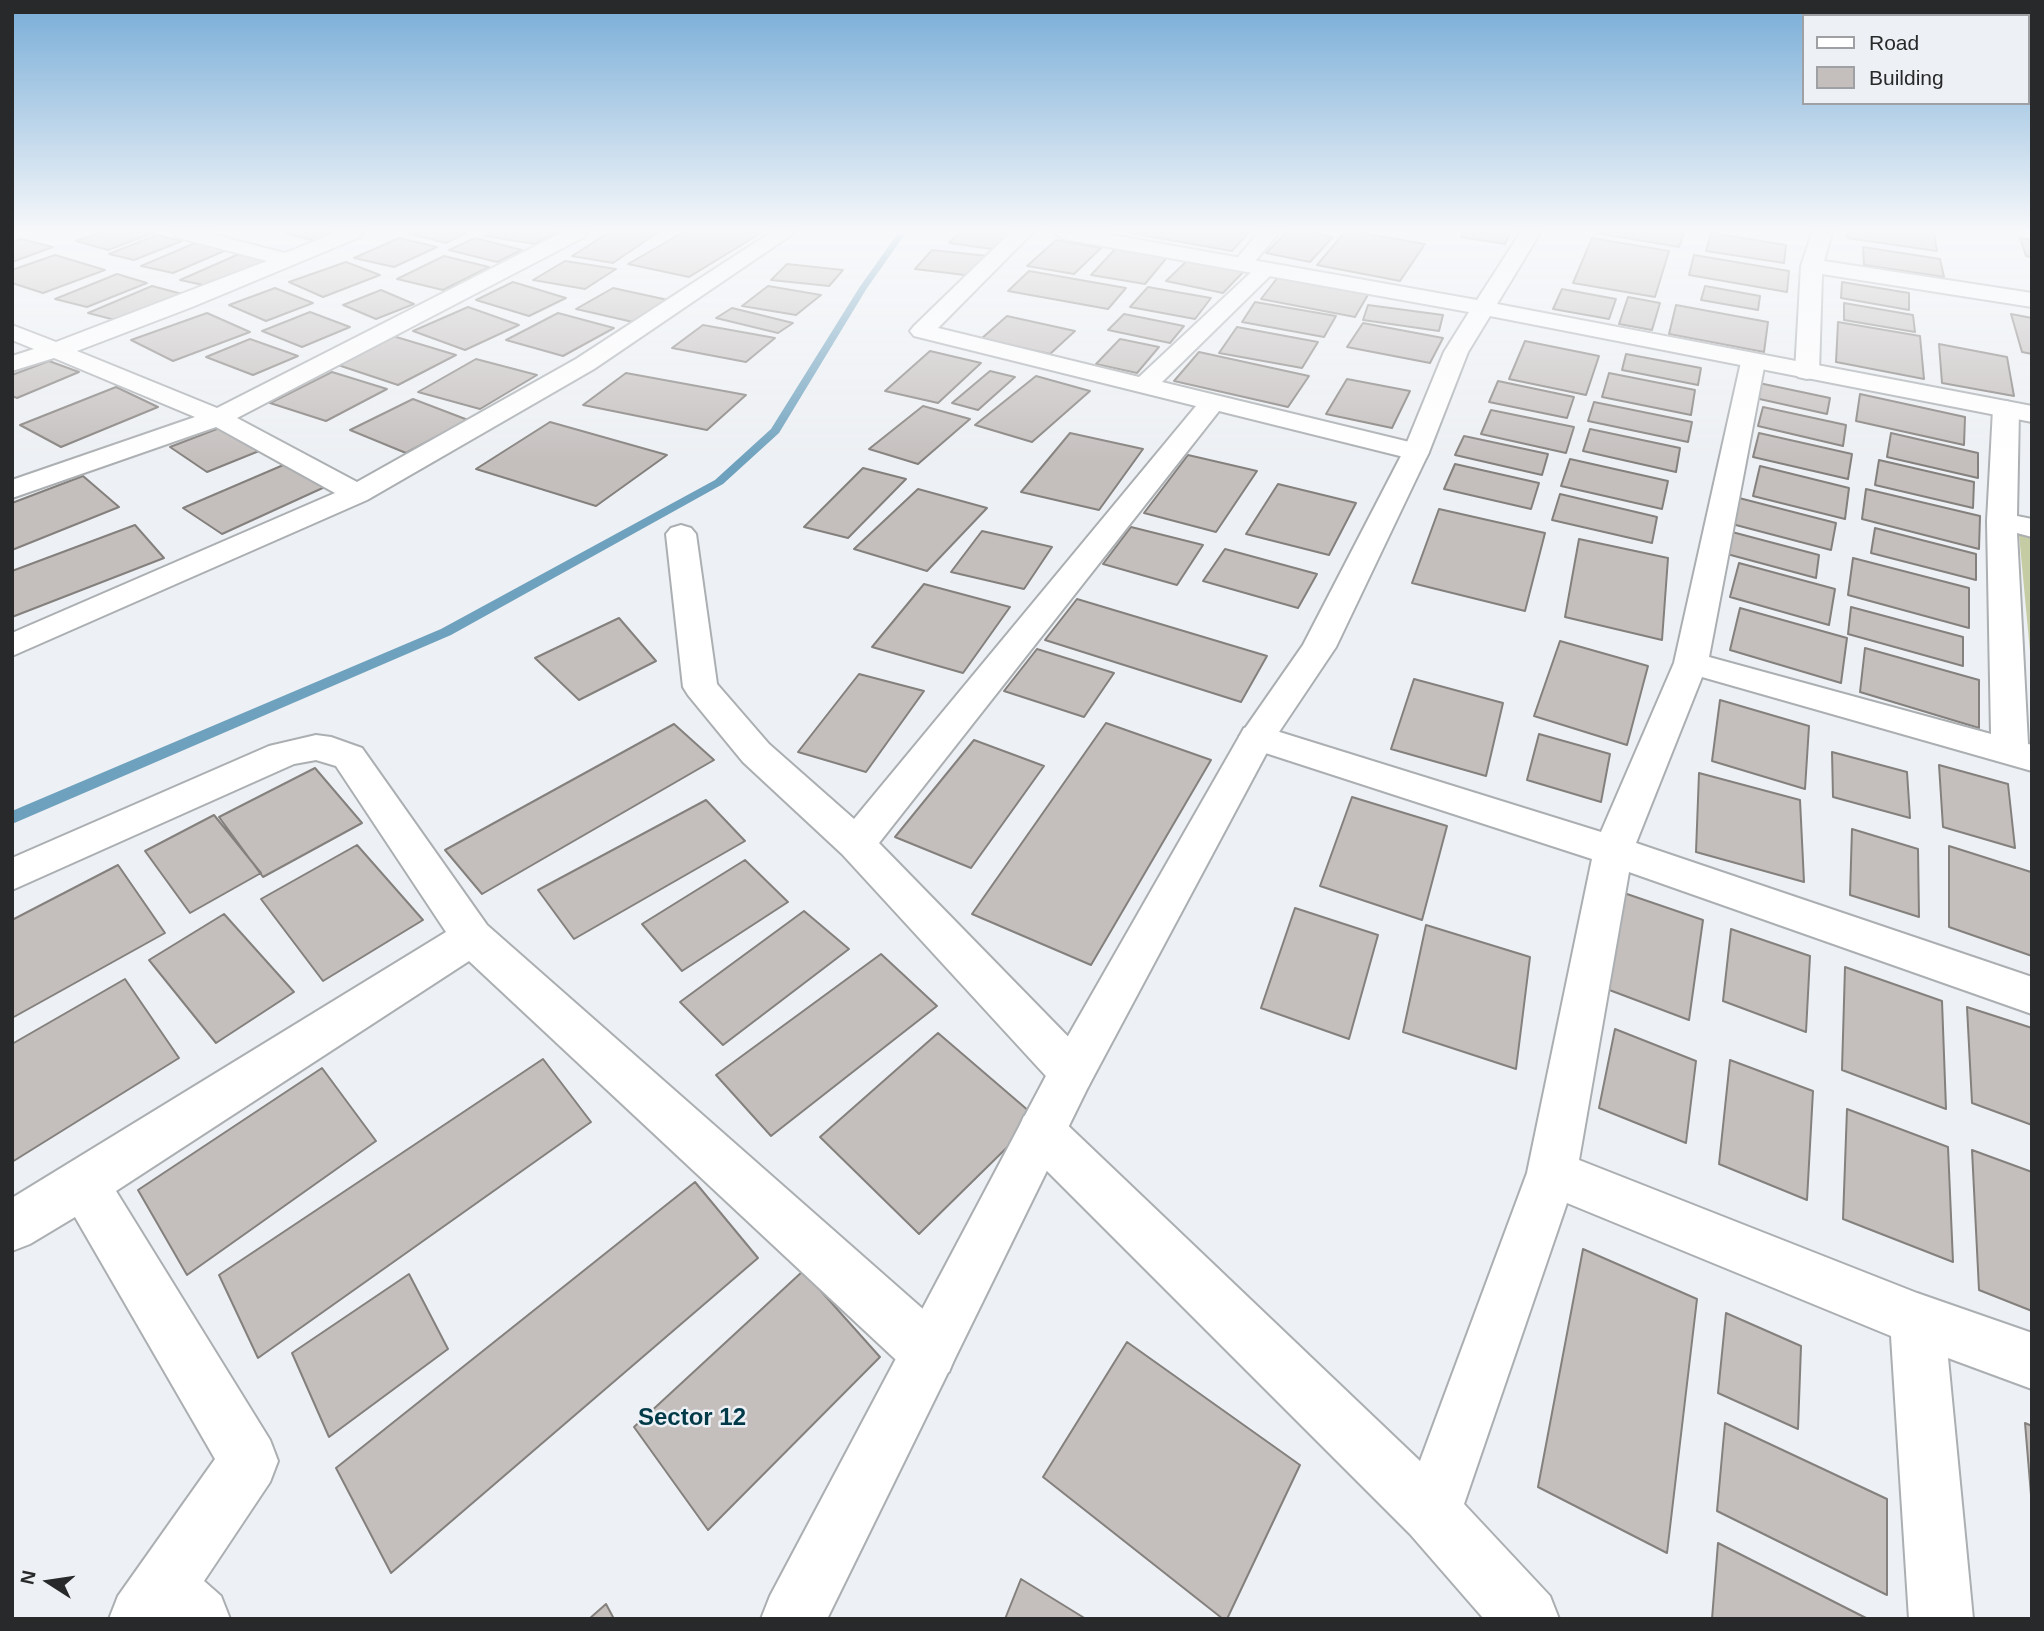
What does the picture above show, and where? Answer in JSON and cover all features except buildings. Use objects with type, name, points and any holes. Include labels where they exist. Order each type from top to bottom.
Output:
[{"type":"street","points":[[12,364],[57,351],[167,309]]},
{"type":"street","points":[[12,490],[218,418],[430,309]]},
{"type":"street","points":[[12,646],[357,494],[585,364],[669,309]]},
{"type":"street","points":[[944,309],[922,331],[1416,452]]},
{"type":"street","points":[[1144,386],[1224,309]]},
{"type":"street","points":[[793,1619],[1072,1072],[1257,737],[1319,647],[1416,452],[1456,352],[1484,309]]},
{"type":"street","points":[[1495,309],[1753,362],[2019,412],[2017,525],[2021,755],[1691,663]]},
{"type":"street","points":[[1807,372],[1810,309]]},
{"type":"street","points":[[12,332],[218,418],[357,494]]},
{"type":"street","points":[[1431,1513],[1552,1172],[1613,851],[1691,663],[1753,362]]},
{"type":"street","points":[[856,844],[1213,402]]},
{"type":"street","points":[[681,534],[701,687],[756,753],[856,844],[1072,1072]]},
{"type":"street","points":[[1257,737],[1613,851],[2032,996]]},
{"type":"street","points":[[12,875],[282,755],[312,747],[330,747],[349,757],[472,937],[929,1352]]},
{"type":"street","points":[[12,1226],[83,1184],[472,937]]},
{"type":"street","points":[[1041,1132],[1431,1513],[1527,1619]]},
{"type":"street","points":[[1552,1172],[1917,1320],[2032,1361]]},
{"type":"street","points":[[83,1184],[249,1461],[167,1608]]},
{"type":"street","points":[[1917,1320],[1941,1619]]},
{"type":"green space","points":[[2019,534],[2032,537],[2032,673]]},
{"type":"waterway","points":[[12,818],[446,632],[719,482],[775,431],[850,309]]},
{"type":"district","name":"Sector 12","points":[[692,1418]]}]
